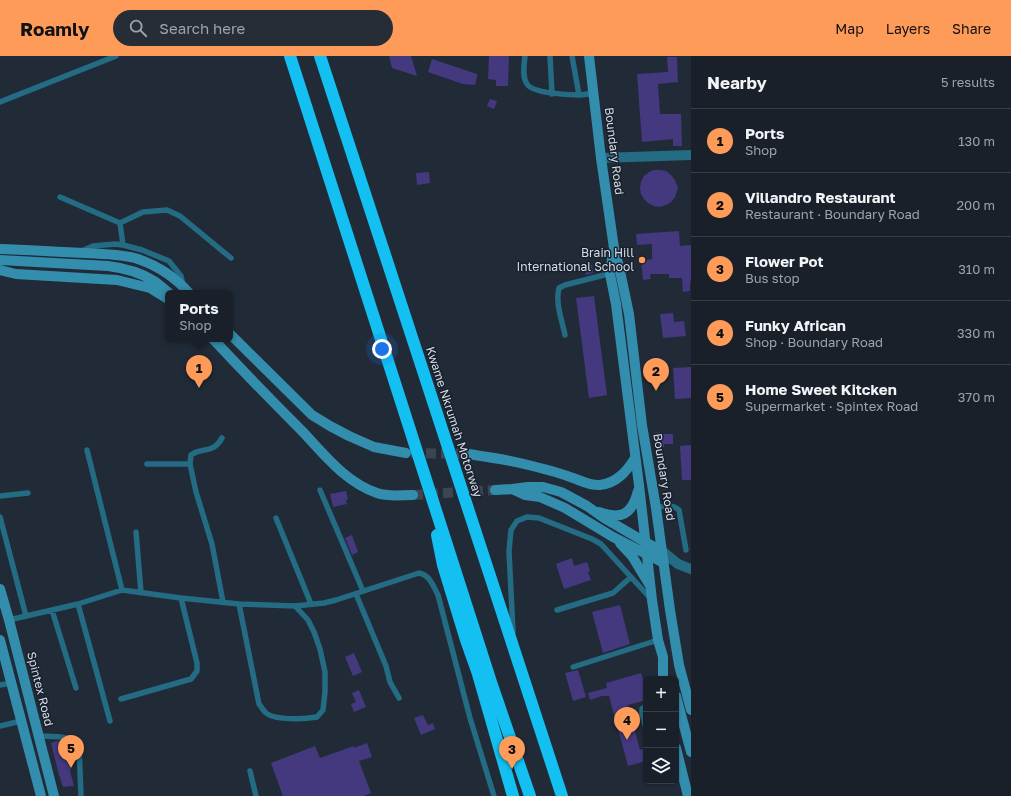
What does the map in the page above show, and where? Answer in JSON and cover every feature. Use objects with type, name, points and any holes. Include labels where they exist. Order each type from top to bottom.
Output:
[{"type":"highway","points":[[290,56],[491,682],[530,796]]},
{"type":"highway","name":"Kwame Nkrumah Motorway","points":[[320,56],[562,796]]},
{"type":"highway","points":[[435,508],[436,525],[443,565],[478,674],[513,796]]},
{"type":"main road","name":"Boundary Road","points":[[590,56],[601,158],[614,248],[629,314],[642,425],[679,665],[691,710]]},
{"type":"main road","name":"Boundary Road","points":[[614,248],[610,274],[617,312],[636,458],[650,587],[662,657],[663,676]]},
{"type":"main road","points":[[0,249],[124,256],[137,259],[154,266],[171,276],[187,290]]},
{"type":"main road","points":[[0,260],[124,268],[140,273],[154,280],[166,290]]},
{"type":"main road","points":[[0,270],[16,274]]},
{"type":"main road","points":[[0,276],[16,274],[117,280],[150,288],[165,297]]},
{"type":"main road","points":[[233,337],[312,415],[349,436],[374,447],[406,453]]},
{"type":"main road","points":[[216,342],[345,475],[363,487],[378,493],[390,495],[413,495]]},
{"type":"main road","points":[[232,342],[233,360]]},
{"type":"main road","points":[[469,454],[520,462],[589,484],[600,485],[619,477],[627,470],[636,458]]},
{"type":"main road","points":[[592,509],[617,516],[625,514],[634,503],[639,485]]},
{"type":"main road","points":[[495,490],[528,487],[543,488],[561,492],[583,503],[604,518],[662,551]]},
{"type":"main road","points":[[512,489],[525,495],[540,497],[565,508],[664,563]]},
{"type":"main road","points":[[613,536],[632,556],[650,587]]},
{"type":"main road","name":"Spintex Road","points":[[0,589],[54,796]]},
{"type":"main road","points":[[0,640],[41,796]]},
{"type":"main road","points":[[662,657],[669,676]]},
{"type":"main road","points":[[679,707],[691,752]]},
{"type":"main road","points":[[679,760],[688,796]]},
{"type":"street","points":[[601,158],[691,155]]},
{"type":"street","points":[[662,551],[678,564]]},
{"type":"street","points":[[664,563],[678,564],[691,569]]},
{"type":"lane","points":[[0,102],[116,56]]},
{"type":"lane","points":[[525,56],[524,79],[527,86],[552,94],[579,95],[593,93]]},
{"type":"lane","points":[[550,56],[552,94]]},
{"type":"lane","points":[[572,56],[579,95]]},
{"type":"lane","points":[[60,197],[120,223],[143,212],[167,210],[180,216],[230,258]]},
{"type":"lane","points":[[120,223],[123,245]]},
{"type":"lane","points":[[79,253],[93,246],[115,244],[142,250],[169,261],[181,276],[187,290]]},
{"type":"lane","points":[[565,334],[558,302],[559,288],[565,285],[620,271]]},
{"type":"lane","points":[[222,438],[218,446],[195,452],[190,455],[190,464],[196,492],[212,544],[223,602]]},
{"type":"lane","points":[[87,450],[122,590]]},
{"type":"lane","points":[[147,464],[190,464]]},
{"type":"lane","points":[[320,490],[363,591]]},
{"type":"lane","points":[[0,496],[28,493]]},
{"type":"lane","points":[[656,508],[668,506],[679,510],[686,550]]},
{"type":"lane","points":[[0,517],[26,616]]},
{"type":"lane","points":[[276,518],[311,604]]},
{"type":"lane","points":[[514,650],[509,551],[511,530],[517,521],[527,518],[539,518],[601,544],[652,600]]},
{"type":"lane","points":[[136,532],[141,593]]},
{"type":"lane","points":[[9,620],[78,604],[122,590],[240,604],[295,606],[336,600],[419,573],[424,574],[429,577],[438,595],[470,718],[494,796]]},
{"type":"lane","points":[[557,610],[613,593],[631,577]]},
{"type":"lane","points":[[356,594],[386,666],[390,682],[399,698]]},
{"type":"lane","points":[[121,699],[191,679],[196,671],[196,662],[181,598]]},
{"type":"lane","points":[[78,604],[110,721]]},
{"type":"lane","points":[[240,604],[259,704],[265,713],[274,717],[317,717],[323,710],[325,672],[320,649],[314,632],[308,620],[295,606]]},
{"type":"lane","points":[[52,610],[76,688]]},
{"type":"lane","points":[[573,667],[658,640]]},
{"type":"lane","points":[[0,685],[11,683]]},
{"type":"lane","points":[[0,726],[21,722]]},
{"type":"lane","points":[[39,736],[66,738],[77,743],[79,746],[81,796]]},
{"type":"lane","points":[[250,771],[256,796]]},
{"type":"building","points":[[389,56],[411,56],[417,76],[392,68]]},
{"type":"building","points":[[489,56],[509,56],[508,86],[496,86],[496,80],[488,79]]},
{"type":"building","points":[[667,57],[677,57],[678,82],[658,84],[660,114],[681,114],[682,146],[673,146],[673,139],[642,142],[637,74],[668,72]]},
{"type":"building","points":[[432,59],[477,74],[475,85],[463,84],[428,72]]},
{"type":"building","points":[[490,99],[497,101],[494,109],[487,106]]},
{"type":"building","points":[[654,170],[666,171],[675,180],[678,188],[675,197],[671,202],[660,207],[648,203],[641,194],[640,188],[644,176]]},
{"type":"building","points":[[429,172],[430,183],[417,185],[416,173]]},
{"type":"building","points":[[679,231],[680,246],[691,245],[690,291],[683,292],[682,278],[669,278],[669,274],[650,274],[651,279],[643,280],[641,261],[652,259],[652,244],[637,245],[636,234]]},
{"type":"building","points":[[592,265],[593,273],[586,275],[584,266]]},
{"type":"building","points":[[594,296],[607,395],[589,398],[576,298]]},
{"type":"building","points":[[673,313],[674,322],[684,321],[686,336],[663,338],[660,314]]},
{"type":"building","points":[[691,367],[691,398],[675,399],[673,368]]},
{"type":"building","points":[[663,432],[663,434],[673,434],[673,444],[664,444],[664,447],[654,447],[654,433]]},
{"type":"building","points":[[691,445],[691,480],[682,480],[680,446]]},
{"type":"building","points":[[346,491],[348,499],[346,500],[347,504],[333,507],[330,494]]},
{"type":"building","points":[[352,535],[358,552],[352,555],[345,538]]},
{"type":"building","points":[[572,558],[574,566],[587,562],[591,580],[564,589],[556,564]]},
{"type":"building","points":[[620,605],[630,644],[603,653],[592,612]]},
{"type":"building","points":[[354,653],[362,672],[353,676],[345,657]]},
{"type":"building","points":[[578,670],[586,697],[573,701],[565,673]]},
{"type":"building","points":[[641,673],[643,680],[643,701],[628,705],[640,750],[643,749],[643,762],[628,766],[609,696],[602,696],[590,700],[588,693],[607,688],[606,683]]},
{"type":"building","points":[[359,690],[366,707],[354,712],[351,704],[356,702],[352,693]]},
{"type":"building","points":[[423,715],[428,725],[433,723],[435,729],[421,735],[414,718]]},
{"type":"building","points":[[57,741],[64,742],[74,786],[63,787],[51,743]]},
{"type":"building","points":[[367,743],[372,757],[359,761],[371,793],[364,796],[283,796],[271,763],[315,746],[320,758]]},
{"type":"tunnel","points":[[411,453],[469,454]]},
{"type":"tunnel","points":[[413,495],[495,490]]},
{"type":"place","name":"Brain Hill International School","points":[[642,260]]},
{"type":"place","name":"Ports","points":[[199,388]]},
{"type":"place","name":"Villandro Restaurant","points":[[656,391]]},
{"type":"place","name":"Funky African","points":[[627,740]]},
{"type":"place","name":"Home Sweet Kitcken","points":[[71,768]]},
{"type":"place","name":"Flower Pot","points":[[512,769]]}]
